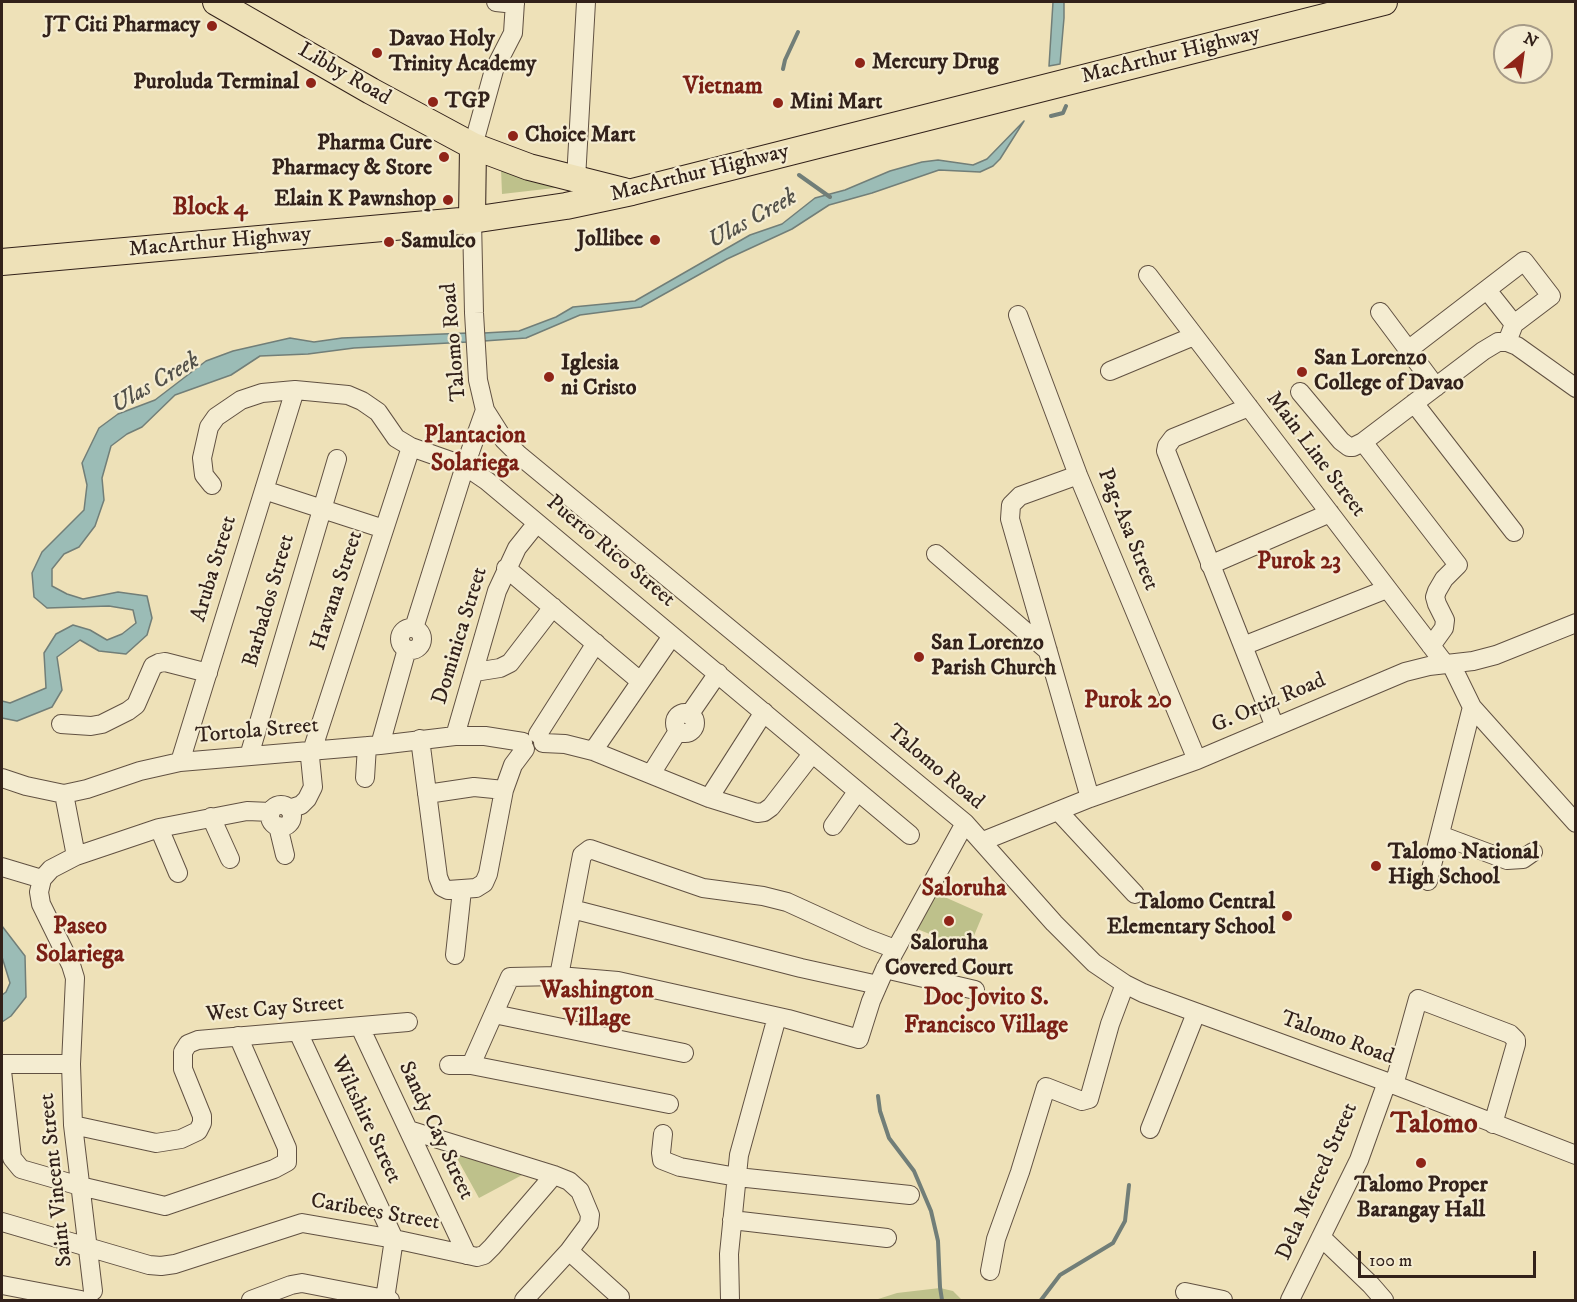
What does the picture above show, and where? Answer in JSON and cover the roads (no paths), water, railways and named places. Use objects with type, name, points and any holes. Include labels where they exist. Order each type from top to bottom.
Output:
[{"type":"highway","name":"Libby Road","points":[[216,2],[371,91],[473,146],[530,167],[632,192]]},
{"type":"highway","name":"MacArthur Highway","points":[[2,262],[472,220],[566,206],[632,192],[1384,2]]},
{"type":"highway","points":[[472,220],[473,146]]},
{"type":"street","points":[[473,146],[494,70],[513,33],[515,2],[496,2]]},
{"type":"street","points":[[576,179],[586,2]]},
{"type":"street","name":"Talomo Road","points":[[472,220],[478,380],[485,410],[496,430],[519,454],[965,823],[1094,963],[1125,984],[1196,1014],[1391,1084],[1575,1155]]},
{"type":"street","points":[[1408,350],[1524,261],[1551,296],[1514,324],[1507,342]]},
{"type":"street","name":"Main Line Street","points":[[1148,275],[1387,589],[1448,664],[1472,707],[1575,824]]},
{"type":"street","points":[[1487,290],[1514,324]]},
{"type":"street","points":[[1380,312],[1436,387]]},
{"type":"street","name":"Pag-Asa Street","points":[[1018,315],[1078,474],[1197,760]]},
{"type":"street","points":[[1110,371],[1194,336]]},
{"type":"street","points":[[1300,392],[1344,444],[1353,447],[1363,442],[1490,345],[1507,342],[1517,346],[1575,388]]},
{"type":"street","name":"Puerto Rico Street","points":[[212,485],[204,475],[201,458],[209,427],[216,417],[242,400],[262,393],[295,390],[348,395],[362,401],[378,412],[396,438],[411,447],[465,466],[487,481],[910,835]]},
{"type":"street","name":"Aruba Street","points":[[180,762],[295,390]]},
{"type":"street","points":[[1414,403],[1514,532]]},
{"type":"street","points":[[1249,407],[1173,438],[1167,446],[1167,456],[1275,727]]},
{"type":"street","points":[[365,778],[373,746],[407,649],[402,645],[400,637],[404,630],[414,628],[485,410]]},
{"type":"street","points":[[1363,442],[1458,565],[1444,579],[1437,591],[1437,604],[1445,620],[1441,634],[1431,645]]},
{"type":"street","name":"Havana Street","points":[[274,819],[279,805],[289,809],[301,805],[308,799],[314,787],[310,768],[312,750],[411,447]]},
{"type":"street","name":"Barbados Street","points":[[249,756],[337,459]]},
{"type":"street","points":[[1078,474],[1020,496],[1014,500],[1010,519],[1090,798]]},
{"type":"street","points":[[264,490],[384,529]]},
{"type":"street","points":[[1210,565],[1329,513]]},
{"type":"street","name":"Dominica Street","points":[[455,736],[497,591],[517,548],[537,523]]},
{"type":"street","points":[[936,554],[1048,652]]},
{"type":"street","points":[[506,568],[640,681]]},
{"type":"street","points":[[1243,646],[1387,589]]},
{"type":"street","points":[[475,672],[500,668],[510,663],[553,607]]},
{"type":"street","name":"G. Ortiz Road","points":[[983,841],[1090,798],[1197,760],[1405,672],[1496,655],[1575,622]]},
{"type":"street","points":[[593,751],[672,636]]},
{"type":"street","points":[[420,739],[438,877],[442,887],[448,890],[476,888],[484,883],[488,874],[504,790],[513,765],[532,742],[596,643]]},
{"type":"street","points":[[61,724],[91,726],[102,724],[128,711],[136,705],[153,666],[159,663],[165,662],[208,673]]},
{"type":"street","points":[[651,774],[678,730],[675,722],[678,716],[689,715],[718,673]]},
{"type":"street","points":[[1428,881],[1472,707]]},
{"type":"street","points":[[710,798],[764,712]]},
{"type":"street","name":"Tortola Street","points":[[2,778],[64,794],[87,789],[140,771],[180,762],[373,746],[455,736],[485,736],[565,744],[593,751],[710,798],[757,813],[764,812],[771,807],[812,754]]},
{"type":"street","points":[[427,794],[474,787],[504,790]]},
{"type":"street","points":[[833,826],[857,792]]},
{"type":"street","points":[[64,794],[76,856]]},
{"type":"street","points":[[2,867],[42,879],[51,869],[76,856],[159,828],[255,811],[274,819],[285,855]]},
{"type":"street","points":[[1059,812],[1135,894]]},
{"type":"street","points":[[211,817],[230,859]]},
{"type":"street","points":[[471,1065],[510,977],[559,976],[618,981],[777,1017],[859,1039],[895,949],[965,823]]},
{"type":"street","points":[[159,828],[178,873]]},
{"type":"street","points":[[1440,835],[1507,860],[1523,859],[1533,852]]},
{"type":"street","points":[[559,976],[582,855],[587,850],[594,849],[703,888],[763,896],[787,902],[895,949]]},
{"type":"street","name":"Saint Vincent Street","points":[[42,879],[39,892],[41,904],[75,978],[71,1064],[73,1125],[88,1246],[90,1298]]},
{"type":"street","points":[[455,955],[462,890]]},
{"type":"street","points":[[572,909],[801,968],[975,990]]},
{"type":"street","points":[[990,1271],[996,1239],[1020,1172],[1046,1087],[1082,1101],[1089,1099],[1110,1024],[1125,984]]},
{"type":"street","name":"Dela Merced Street","points":[[1290,1300],[1359,1160],[1391,1084],[1418,999],[1514,1037],[1516,1044],[1493,1124]]},
{"type":"street","points":[[494,1014],[684,1053]]},
{"type":"street","points":[[1150,1129],[1196,1014]]},
{"type":"street","points":[[730,1300],[729,1254],[739,1155],[777,1017]]},
{"type":"street","name":"West Cay Street","points":[[73,1125],[156,1143],[172,1142],[191,1135],[201,1127],[202,1116],[183,1069],[183,1052],[188,1044],[198,1040],[238,1036],[408,1022]]},
{"type":"street","name":"Sandy Cay Street","points":[[360,1027],[467,1255]]},
{"type":"street","name":"Wiltshire Street","points":[[298,1032],[394,1239]]},
{"type":"street","points":[[2,1071],[12,1158],[15,1164],[21,1168],[80,1186],[165,1206],[274,1169],[286,1162],[287,1148],[238,1036]]},
{"type":"street","points":[[2,1064],[71,1064]]},
{"type":"street","points":[[449,1065],[471,1065],[669,1104]]},
{"type":"street","points":[[409,1130],[554,1175],[569,1181],[580,1191],[590,1215],[585,1232],[524,1300]]},
{"type":"street","points":[[663,1134],[661,1156],[666,1162],[680,1167],[737,1177],[910,1195]]},
{"type":"street","points":[[467,1255],[477,1257],[484,1255],[554,1175]]},
{"type":"street","points":[[732,1220],[887,1239]]},
{"type":"street","name":"Caribees Street","points":[[2,1222],[149,1265],[161,1266],[175,1264],[302,1223],[394,1239],[467,1255]]},
{"type":"street","points":[[1321,1237],[1367,1293],[1384,1300]]},
{"type":"street","points":[[251,1300],[302,1283],[388,1300],[394,1239]]},
{"type":"street","points":[[569,1251],[620,1297]]},
{"type":"street","points":[[2,1285],[90,1298]]},
{"type":"street","points":[[1185,1292],[1223,1300]]},
{"type":"water","points":[[1053,2],[1064,2],[1064,18],[1060,64],[1049,66]]},
{"type":"water","points":[[1024,121],[1000,159],[993,166],[980,172],[939,170],[829,205],[792,229],[727,259],[641,307],[580,315],[526,338],[484,341],[484,333],[519,331],[556,317],[573,307],[635,301],[750,235],[782,224],[815,198],[845,190],[890,171],[938,160],[973,165],[987,159]]},
{"type":"water","points":[[468,333],[468,342],[260,356],[231,375],[175,395],[142,427],[127,434],[111,446],[102,478],[104,500],[95,526],[79,547],[64,554],[52,569],[52,586],[83,599],[118,592],[147,596],[152,618],[147,635],[126,654],[99,651],[80,640],[57,657],[62,690],[52,707],[17,721],[2,718],[2,701],[10,703],[46,688],[44,653],[56,634],[73,625],[90,630],[107,640],[122,634],[136,623],[133,610],[109,606],[47,608],[34,597],[32,573],[42,552],[84,510],[87,485],[82,463],[99,428],[118,414],[155,400],[206,361],[233,351],[290,338],[314,342],[342,338]]},
{"type":"water","points":[[2,926],[25,956],[26,997],[11,1016],[2,1022],[2,995],[10,983],[2,957]]},
{"type":"waterway","points":[[783,69],[798,32]]},
{"type":"waterway","name":"Ulas Creek","points":[[1051,116],[1063,113],[1066,106]]},
{"type":"waterway","points":[[799,175],[830,197]]},
{"type":"waterway","points":[[878,1096],[880,1111],[889,1138],[914,1171],[931,1211],[938,1241],[942,1300]]},
{"type":"waterway","points":[[1041,1300],[1060,1275],[1113,1243],[1125,1221],[1129,1185]]},
{"type":"place","name":"JT Citi Pharmacy","points":[[212,26]]},
{"type":"place","name":"Davao Holy Trinity Academy","points":[[377,53]]},
{"type":"place","name":"Mercury Drug","points":[[860,63]]},
{"type":"place","name":"Puroluda Terminal","points":[[311,83]]},
{"type":"place","name":"TGP","points":[[433,102]]},
{"type":"place","name":"Mini Mart","points":[[778,103]]},
{"type":"place","name":"Choice Mart","points":[[513,136]]},
{"type":"place","name":"Pharma Cure Pharmacy & Store","points":[[444,157]]},
{"type":"place","name":"Elain K Pawnshop","points":[[448,200]]},
{"type":"place","name":"Jollibee","points":[[655,240]]},
{"type":"place","name":"Samulco","points":[[389,242]]},
{"type":"place","name":"San Lorenzo College of Davao","points":[[1302,372]]},
{"type":"place","name":"Iglesia ni Cristo","points":[[549,377]]},
{"type":"place","name":"San Lorenzo Parish Church","points":[[919,657]]},
{"type":"place","name":"Talomo National High School","points":[[1376,866]]},
{"type":"place","name":"Talomo Central Elementary School","points":[[1287,916]]},
{"type":"place","name":"Saloruha Covered Court","points":[[949,921]]},
{"type":"place","name":"Talomo Proper Barangay Hall","points":[[1421,1163]]},
{"type":"district","name":"Vietnam","points":[[723,88]]},
{"type":"district","name":"Block 4","points":[[210,209]]},
{"type":"district","name":"Plantacion Solariega","points":[[475,451]]},
{"type":"district","name":"Purok 23","points":[[1299,563]]},
{"type":"district","name":"Purok 20","points":[[1128,702]]},
{"type":"district","name":"Saloruha","points":[[964,890]]},
{"type":"district","name":"Paseo Solariega","points":[[80,942]]},
{"type":"district","name":"Washington Village","points":[[597,1006]]},
{"type":"district","name":"Doc Jovito S. Francisco Village","points":[[986,1013]]},
{"type":"district","name":"Talomo","points":[[1434,1126]]}]
